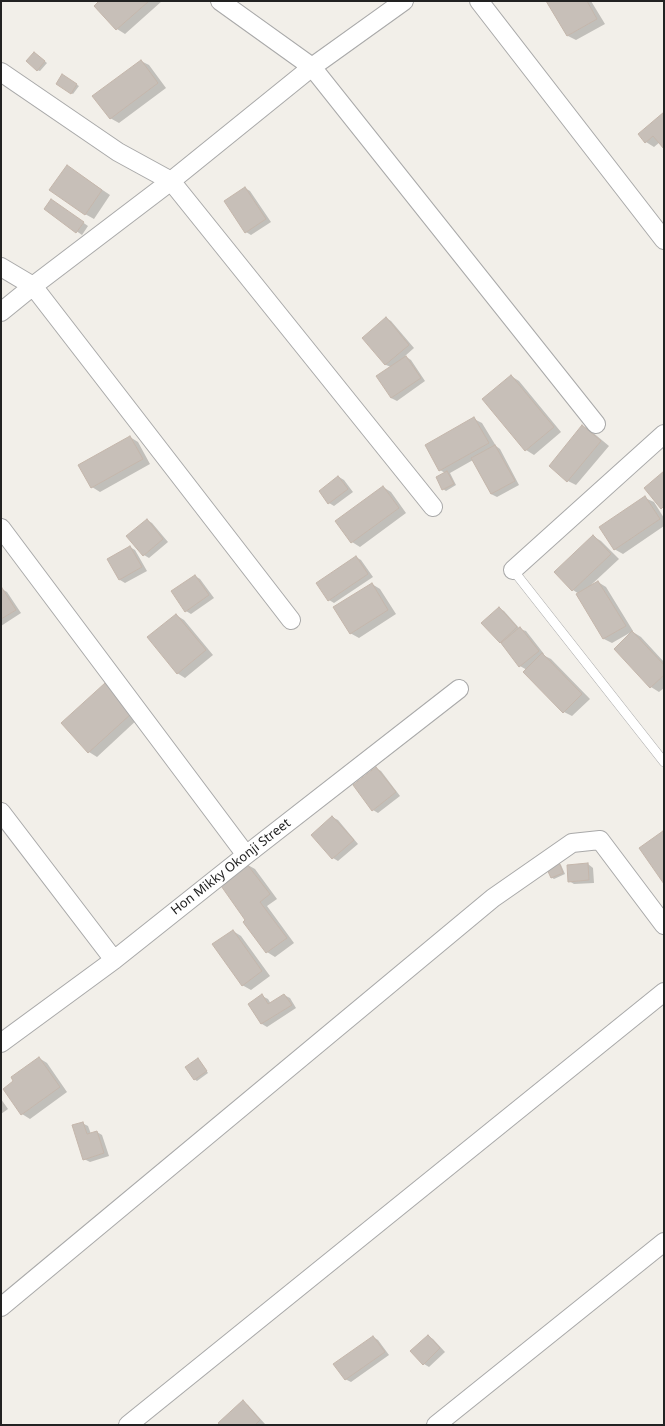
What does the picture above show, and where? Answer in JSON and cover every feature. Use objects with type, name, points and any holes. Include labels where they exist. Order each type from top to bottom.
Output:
[{"type":"street","points":[[220,1],[312,67],[596,424]]},
{"type":"street","points":[[1,312],[171,181],[312,67],[404,1]]},
{"type":"street","points":[[478,1],[664,240]]},
{"type":"street","points":[[1,72],[118,152],[171,181],[433,507]]},
{"type":"street","points":[[1,268],[33,286],[291,620]]},
{"type":"street","points":[[513,570],[664,434]]},
{"type":"street","points":[[1,528],[246,855]]},
{"type":"street","name":"Hon Mikky Okonji Street","points":[[1,1043],[114,960],[459,689]]},
{"type":"street","points":[[3,818],[114,960]]},
{"type":"street","points":[[1,1308],[493,898],[572,842],[600,840],[664,925]]},
{"type":"street","points":[[128,1425],[664,992]]},
{"type":"street","points":[[436,1425],[664,1242]]},
{"type":"lane","points":[[513,570],[663,758]]},
{"type":"building","points":[[99,1],[149,1],[116,30],[94,6]]},
{"type":"building","points":[[546,1],[587,1],[597,19],[567,36]]},
{"type":"building","points":[[34,52],[45,61],[37,71],[26,61]]},
{"type":"building","points":[[141,60],[158,83],[110,119],[92,96]]},
{"type":"building","points":[[62,74],[77,84],[71,94],[56,84]]},
{"type":"building","points":[[664,112],[664,149],[653,136],[645,143],[638,134]]},
{"type":"building","points":[[67,165],[102,190],[85,215],[49,190]]},
{"type":"building","points":[[245,187],[266,219],[245,233],[224,201]]},
{"type":"building","points":[[51,199],[84,222],[76,233],[44,209]]},
{"type":"building","points":[[386,317],[409,345],[385,365],[362,338]]},
{"type":"building","points":[[406,356],[421,378],[391,398],[376,376]]},
{"type":"building","points":[[511,375],[554,427],[525,451],[482,399]]},
{"type":"building","points":[[474,417],[489,443],[439,471],[425,445]]},
{"type":"building","points":[[582,425],[601,441],[567,482],[549,466]]},
{"type":"building","points":[[130,436],[143,459],[91,488],[78,465]]},
{"type":"building","points":[[495,445],[515,481],[491,494],[471,458]]},
{"type":"building","points":[[447,471],[454,484],[442,490],[436,477]]},
{"type":"building","points":[[664,471],[664,506],[661,509],[644,488]]},
{"type":"building","points":[[338,476],[348,489],[328,504],[319,491]]},
{"type":"building","points":[[383,486],[399,508],[351,543],[335,521]]},
{"type":"building","points":[[645,496],[660,519],[614,550],[599,527]]},
{"type":"building","points":[[147,519],[163,539],[143,556],[126,536]]},
{"type":"building","points":[[593,535],[611,554],[572,591],[554,572]]},
{"type":"building","points":[[130,546],[142,567],[119,580],[107,559]]},
{"type":"building","points":[[356,556],[368,574],[328,601],[316,583]]},
{"type":"building","points":[[195,575],[209,595],[185,612],[171,591]]},
{"type":"building","points":[[598,581],[626,626],[603,639],[576,594]]},
{"type":"building","points":[[372,583],[388,610],[350,634],[333,607]]},
{"type":"building","points":[[2,588],[16,610],[1,619],[1,589]]},
{"type":"building","points":[[499,607],[517,627],[500,643],[481,623]]},
{"type":"building","points":[[176,614],[206,650],[177,674],[147,637]]},
{"type":"building","points":[[520,627],[539,651],[519,667],[501,643]]},
{"type":"building","points":[[632,631],[664,665],[664,675],[650,688],[614,649]]},
{"type":"building","points":[[542,653],[582,694],[563,713],[523,672]]},
{"type":"building","points":[[105,683],[132,713],[88,753],[61,723]]},
{"type":"building","points":[[376,767],[396,792],[372,811],[353,785]]},
{"type":"building","points":[[332,816],[354,840],[332,859],[311,835]]},
{"type":"building","points":[[663,831],[664,833],[664,884],[639,848]]},
{"type":"building","points":[[559,862],[563,873],[551,878],[546,867]]},
{"type":"building","points":[[246,863],[270,894],[260,902],[287,938],[266,953],[243,922],[245,920],[219,883]]},
{"type":"building","points":[[588,863],[589,880],[568,882],[567,865]]},
{"type":"building","points":[[233,930],[262,971],[242,986],[212,944]]},
{"type":"building","points":[[262,994],[268,1004],[284,994],[292,1005],[261,1024],[248,1004]]},
{"type":"building","points":[[39,1057],[60,1087],[21,1115],[3,1089],[13,1081],[11,1077]]},
{"type":"building","points":[[198,1058],[207,1071],[194,1080],[185,1067]]},
{"type":"building","points":[[83,1122],[87,1134],[97,1131],[104,1153],[83,1160],[72,1125]]},
{"type":"building","points":[[428,1335],[440,1348],[423,1365],[410,1351]]},
{"type":"building","points":[[373,1336],[385,1352],[345,1380],[333,1364]]},
{"type":"building","points":[[243,1400],[260,1420],[255,1425],[220,1425],[218,1423]]}]
